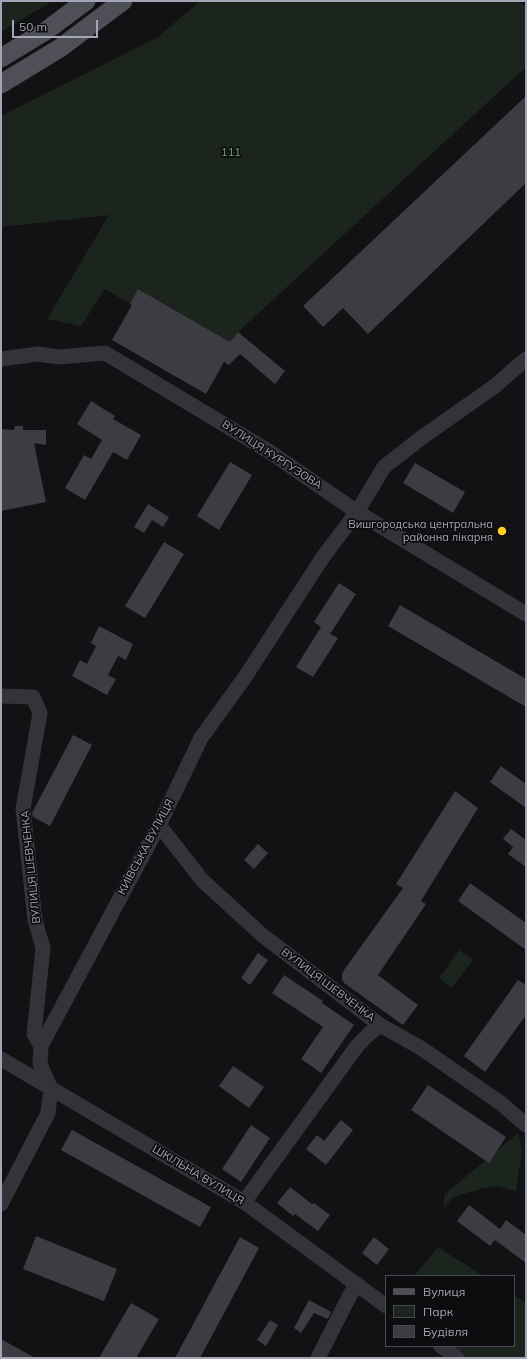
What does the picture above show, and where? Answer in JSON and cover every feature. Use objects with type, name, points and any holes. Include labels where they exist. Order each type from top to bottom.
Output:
[{"type":"main road","points":[[1,58],[47,30],[86,1]]},
{"type":"main road","points":[[1,84],[60,48],[124,1]]},
{"type":"street","name":"ВУЛИЦЯ КУРГУЗОВА","points":[[1,359],[38,354],[59,357],[105,353],[270,452],[357,512],[526,614]]},
{"type":"street","name":"КИЇВСЬКА ВУЛИЦЯ","points":[[51,1089],[40,1064],[41,1046],[159,825],[201,738],[245,677],[323,557],[357,512],[384,467],[421,438],[494,386],[526,359]]},
{"type":"street","name":"ВУЛИЦЯ ШЕВЧЕНКА","points":[[1,696],[33,697],[40,712],[24,809],[35,920],[43,948],[34,1034],[41,1046]]},
{"type":"street","name":"ВУЛИЦЯ ШЕВЧЕНКА","points":[[159,825],[202,880],[257,930],[380,1025],[421,1048],[502,1104],[526,1125]]},
{"type":"street","points":[[244,1202],[357,1046],[380,1025]]},
{"type":"street","name":"ШКІЛЬНА ВУЛИЦЯ","points":[[1,1059],[244,1202],[385,1305]]},
{"type":"street","points":[[1,1204],[48,1113],[51,1089]]},
{"type":"street","points":[[318,1358],[351,1293],[358,1284]]},
{"type":"street","points":[[442,1347],[457,1358]]},
{"type":"green space","points":[[1,1],[53,1],[1,32]]},
{"type":"green space","name":"111","points":[[200,1],[520,1],[526,8],[526,67],[238,332],[230,342],[138,289],[130,304],[105,289],[81,326],[47,319],[109,215],[1,227],[1,116],[158,37]]},
{"type":"green space","points":[[459,950],[473,960],[452,988],[439,978]]},
{"type":"green space","points":[[518,1133],[522,1152],[516,1191],[497,1186],[480,1189],[453,1197],[444,1208],[444,1195]]},
{"type":"green space","points":[[438,1247],[481,1275],[415,1275]]},
{"type":"green space","points":[[515,1296],[526,1303],[526,1358],[468,1358],[453,1347],[515,1347]]},
{"type":"building","points":[[526,96],[526,183],[368,334],[343,308],[323,327],[303,306]]},
{"type":"building","points":[[138,289],[230,342],[238,332],[285,371],[275,384],[240,354],[229,365],[224,362],[206,394],[112,340],[132,305],[130,304]]},
{"type":"building","points":[[91,401],[115,416],[113,419],[141,435],[127,460],[113,452],[85,500],[65,488],[84,455],[91,459],[102,440],[77,424]]},
{"type":"building","points":[[15,426],[23,426],[23,430],[46,430],[46,445],[34,443],[46,502],[1,511],[1,429],[14,430]]},
{"type":"building","points":[[230,462],[252,475],[219,530],[197,516]]},
{"type":"building","points":[[415,463],[465,492],[453,513],[403,483]]},
{"type":"building","points":[[148,504],[169,517],[163,527],[152,520],[144,533],[134,527]]},
{"type":"building","points":[[164,542],[184,554],[145,618],[125,606]]},
{"type":"building","points":[[339,583],[356,594],[330,634],[338,638],[313,677],[296,667],[321,627],[314,622]]},
{"type":"building","points":[[400,605],[526,679],[526,707],[388,626]]},
{"type":"building","points":[[99,626],[133,644],[126,660],[118,656],[108,675],[116,679],[107,695],[72,676],[80,660],[87,664],[96,646],[91,643]]},
{"type":"building","points":[[73,735],[92,745],[50,826],[33,817],[32,813]]},
{"type":"building","points":[[501,766],[526,784],[526,808],[490,782]]},
{"type":"building","points":[[455,791],[478,808],[421,901],[426,904],[378,975],[418,1005],[403,1025],[344,983],[342,974],[403,888],[396,884]]},
{"type":"building","points":[[511,829],[526,840],[526,867],[508,854],[513,847],[503,839]]},
{"type":"building","points":[[258,844],[268,853],[254,869],[244,860]]},
{"type":"building","points":[[470,883],[526,923],[526,950],[458,901]]},
{"type":"building","points":[[258,953],[268,960],[250,985],[241,978]]},
{"type":"building","points":[[284,975],[323,1001],[322,1003],[354,1025],[321,1073],[301,1059],[323,1027],[272,993]]},
{"type":"building","points":[[518,980],[526,985],[526,1015],[485,1072],[464,1056]]},
{"type":"building","points":[[233,1066],[264,1087],[249,1108],[219,1086]]},
{"type":"building","points":[[428,1085],[506,1137],[489,1163],[411,1110]]},
{"type":"building","points":[[341,1120],[353,1130],[326,1165],[306,1149],[317,1135],[324,1141]]},
{"type":"building","points":[[251,1125],[270,1138],[241,1182],[222,1169]]},
{"type":"building","points":[[72,1130],[211,1207],[200,1227],[61,1150]]},
{"type":"building","points":[[290,1187],[312,1204],[314,1203],[330,1215],[318,1231],[295,1214],[293,1216],[277,1203]]},
{"type":"building","points":[[469,1205],[500,1229],[506,1220],[526,1235],[526,1263],[495,1240],[490,1246],[457,1221]]},
{"type":"building","points":[[36,1236],[117,1269],[104,1301],[23,1269]]},
{"type":"building","points":[[240,1237],[259,1248],[200,1358],[175,1358]]},
{"type":"building","points":[[374,1237],[389,1249],[377,1265],[362,1253]]},
{"type":"building","points":[[309,1300],[331,1312],[328,1319],[314,1313],[301,1333],[294,1328]]},
{"type":"building","points":[[131,1303],[159,1319],[136,1358],[99,1358]]},
{"type":"building","points":[[270,1320],[278,1325],[266,1346],[257,1340]]},
{"type":"building","points":[[1,1339],[35,1358],[1,1358]]},
{"type":"place","name":"Вишгородська центральна районна лікарня","points":[[502,531]]}]
